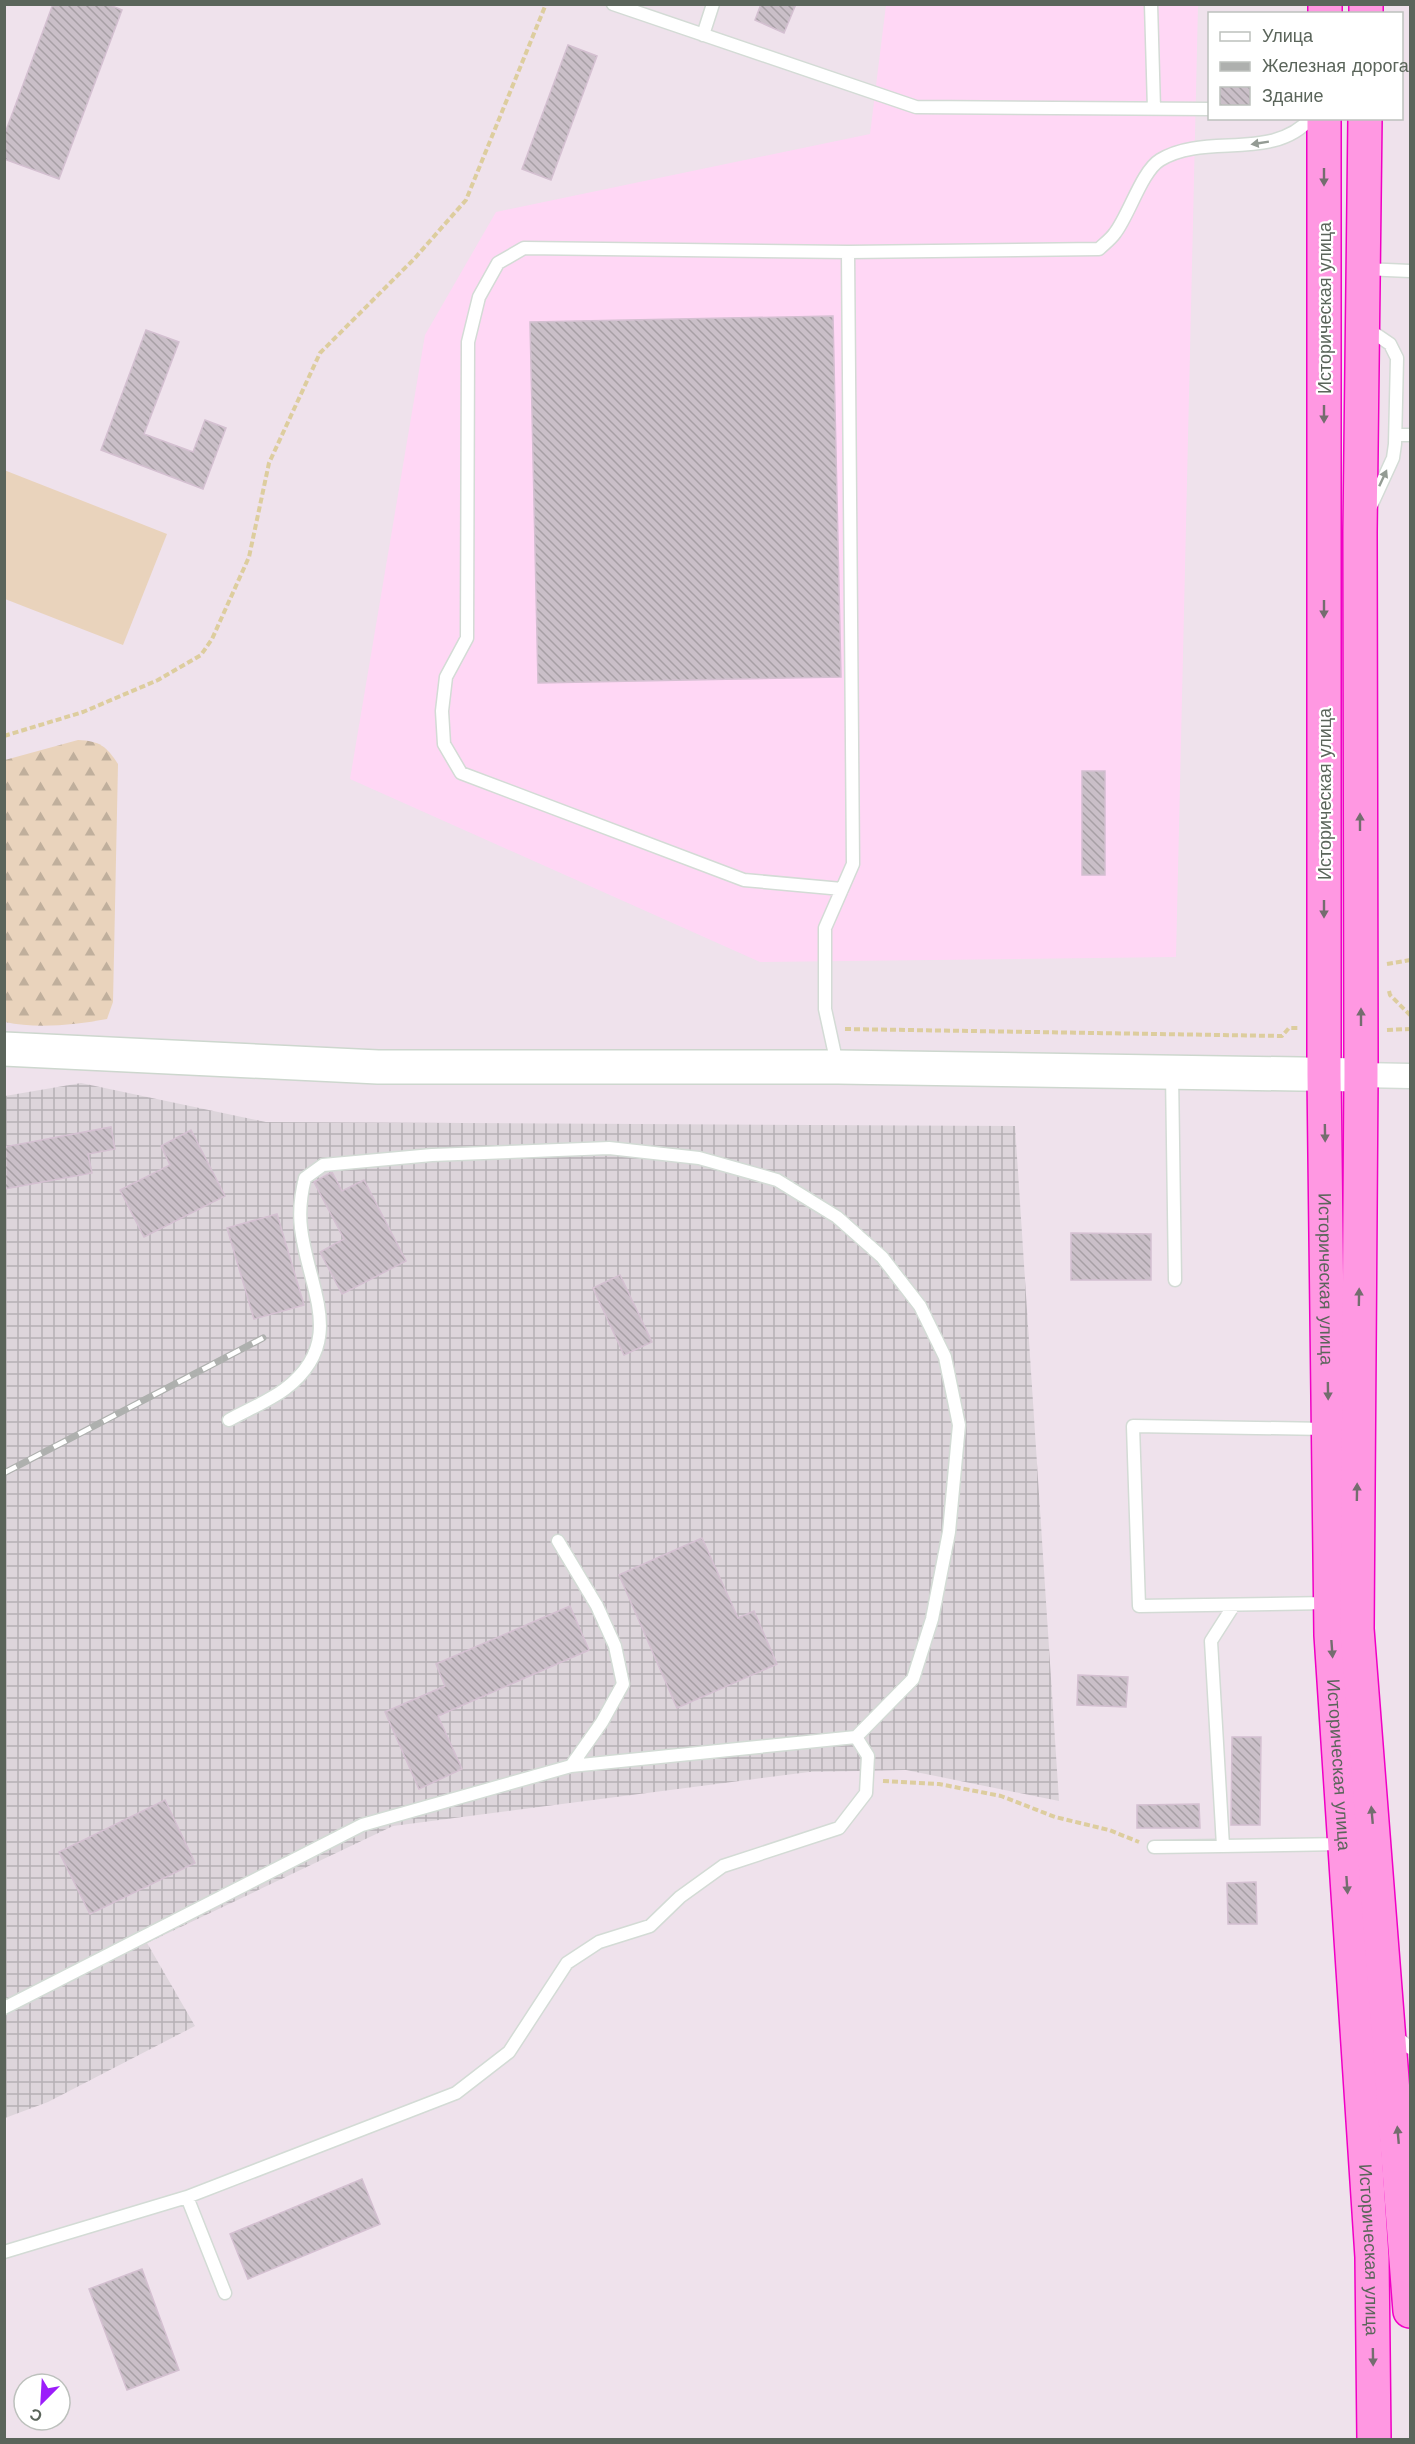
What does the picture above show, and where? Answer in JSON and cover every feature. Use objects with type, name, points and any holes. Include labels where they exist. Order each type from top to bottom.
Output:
[{"type":"highway","name":"Историческая улица","points":[[1324,120],[1324,1074],[1330,1603],[1372,2257],[1374,2439]]},
{"type":"highway","name":"Историческая улица","points":[[1365,120],[1360,532],[1361,1075],[1357,1629],[1400,2039],[1410,2311]]},
{"type":"main road","points":[[4,1049],[378,1067],[838,1067],[1361,1075]]},
{"type":"street","points":[[1361,1075],[1410,1076]]},
{"type":"lane","points":[[613,4],[916,107],[1208,109]]},
{"type":"lane","points":[[703,35],[713,4]]},
{"type":"lane","points":[[1151,4],[1154,109]]},
{"type":"lane","points":[[842,889],[744,880],[461,773],[444,744],[442,711],[446,677],[467,638],[468,342],[479,297],[498,263],[524,248],[848,252],[1099,249],[1115,234],[1140,186],[1158,161],[1174,153],[1191,149],[1238,146],[1275,140],[1303,127],[1309,120]]},
{"type":"lane","points":[[838,1067],[825,1008],[825,928],[853,864],[848,252]]},
{"type":"lane","points":[[1364,269],[1410,271]]},
{"type":"lane","points":[[1360,532],[1393,458],[1397,358],[1390,344],[1363,326]]},
{"type":"lane","points":[[1395,435],[1410,435]]},
{"type":"lane","points":[[1172,1072],[1175,1280]]},
{"type":"lane","points":[[4,2008],[362,1825],[571,1766],[856,1737],[913,1679],[932,1619],[949,1532],[959,1425],[945,1357],[920,1306],[882,1257],[837,1217],[777,1180],[699,1158],[609,1148],[432,1155],[323,1165],[305,1178],[300,1198],[301,1228],[322,1323],[319,1345],[309,1365],[285,1389],[229,1420]]},
{"type":"lane","points":[[1328,1429],[1133,1426],[1139,1606],[1330,1603]]},
{"type":"lane","points":[[558,1541],[597,1606],[615,1646],[623,1684],[602,1722],[571,1766]]},
{"type":"lane","points":[[1223,1846],[1211,1641],[1234,1605]]},
{"type":"lane","points":[[4,2252],[187,2198],[456,2092],[510,2052],[567,1963],[599,1942],[650,1926],[680,1897],[723,1866],[839,1828],[866,1793],[868,1756],[856,1737]]},
{"type":"lane","points":[[1155,1847],[1344,1844]]},
{"type":"lane","points":[[187,2198],[225,2293]]},
{"type":"path","points":[[4,736],[82,712],[158,680],[201,656],[212,639],[249,557],[269,463],[320,353],[415,258],[466,200],[546,4]]},
{"type":"path","points":[[1387,975],[1386,964],[1410,960]]},
{"type":"path","points":[[1388,985],[1390,995],[1410,1015]]},
{"type":"path","points":[[829,1028],[1282,1036],[1289,1028],[1324,1029]]},
{"type":"path","points":[[1361,1029],[1410,1029]]},
{"type":"path","points":[[867,1779],[939,1784],[1001,1796],[1055,1817],[1108,1830],[1155,1847]]},
{"type":"shaded area","points":[[886,5],[1198,5],[1176,957],[760,962],[350,779],[425,335],[496,212],[870,134]]},
{"type":"shaded area","points":[[81,1083],[266,1122],[1015,1126],[1059,1801],[906,1770],[809,1772],[393,1826],[147,1943],[195,2026],[48,2102],[5,2118],[5,1096]]},
{"type":"green space","points":[[4,470],[167,534],[123,645],[5,599]]},
{"type":"green space","points":[[78,740],[102,746],[118,764],[113,1002],[107,1019],[56,1025],[5,1022],[5,760]]},
{"type":"building","points":[[53,4],[107,4],[122,10],[59,179],[4,159],[4,136]]},
{"type":"building","points":[[761,4],[796,4],[784,33],[755,20]]},
{"type":"building","points":[[568,45],[597,56],[551,180],[522,169]]},
{"type":"building","points":[[833,316],[841,677],[538,683],[530,322]]},
{"type":"building","points":[[146,330],[179,342],[144,434],[193,452],[205,420],[226,428],[203,489],[101,450]]},
{"type":"building","points":[[1082,771],[1105,771],[1105,875],[1082,875]]},
{"type":"building","points":[[111,1127],[115,1149],[88,1154],[92,1173],[4,1189],[4,1147]]},
{"type":"building","points":[[191,1130],[225,1196],[144,1237],[120,1190],[170,1165],[161,1146]]},
{"type":"building","points":[[332,1172],[342,1191],[364,1180],[406,1261],[342,1294],[320,1252],[344,1239],[314,1182]]},
{"type":"building","points":[[277,1214],[304,1305],[254,1319],[227,1228]]},
{"type":"building","points":[[1071,1233],[1151,1234],[1151,1280],[1071,1280]]},
{"type":"building","points":[[620,1275],[652,1342],[624,1355],[593,1288]]},
{"type":"building","points":[[702,1538],[738,1618],[754,1611],[777,1664],[677,1708],[619,1575]]},
{"type":"building","points":[[570,1606],[589,1650],[438,1716],[462,1769],[419,1789],[385,1712],[445,1686],[436,1664]]},
{"type":"building","points":[[1078,1675],[1128,1677],[1126,1707],[1077,1705]]},
{"type":"building","points":[[1232,1737],[1261,1737],[1260,1825],[1231,1825]]},
{"type":"building","points":[[165,1800],[195,1863],[90,1914],[59,1852]]},
{"type":"building","points":[[1199,1804],[1200,1828],[1137,1828],[1137,1805]]},
{"type":"building","points":[[1256,1882],[1257,1924],[1228,1924],[1227,1883]]},
{"type":"building","points":[[362,2179],[380,2224],[248,2279],[230,2234]]},
{"type":"building","points":[[142,2269],[179,2370],[127,2390],[89,2289]]},
{"type":"railway","points":[[4,1473],[263,1338]]}]
